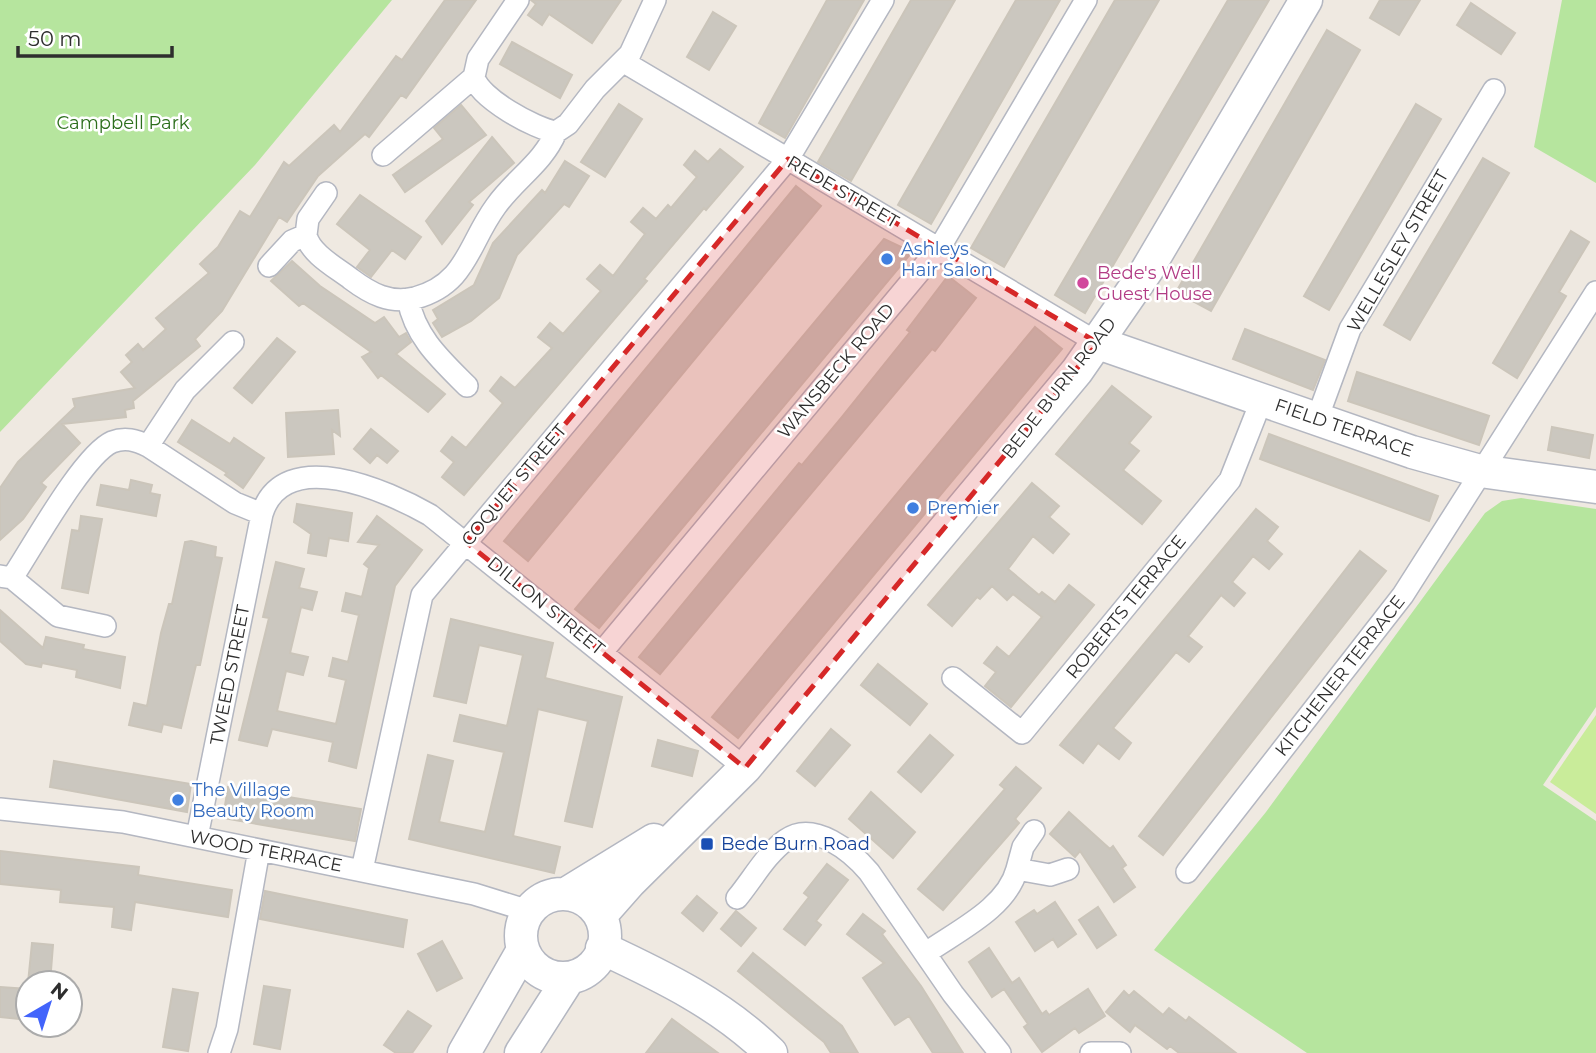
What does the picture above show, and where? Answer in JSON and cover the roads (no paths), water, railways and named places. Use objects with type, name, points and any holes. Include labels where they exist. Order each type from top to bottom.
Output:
[{"type":"main road","name":"BEDE BURN ROAD","points":[[600,916],[745,768],[1098,343],[1147,270],[1306,0]]},
{"type":"main road","name":"FIELD TERRACE","points":[[1098,343],[1317,419],[1480,471],[1596,487]]},
{"type":"main road","name":"BEDE BURN ROAD","points":[[566,894],[708,805]]},
{"type":"main road","points":[[566,894],[591,905],[600,916],[605,930],[597,960],[587,971],[569,978],[541,972],[523,950],[521,936],[529,911],[540,901],[566,894]]},
{"type":"main road","points":[[602,948],[676,982],[713,1005],[771,1053]]},
{"type":"main road","points":[[464,1053],[523,950]]},
{"type":"main road","points":[[521,1053],[569,978]]},
{"type":"street","points":[[383,155],[474,77],[478,59],[518,0]]},
{"type":"street","points":[[326,193],[308,219],[306,235],[318,253],[363,288],[392,300],[435,293],[457,274],[495,207],[541,159],[556,132],[568,124],[595,89],[624,62],[655,0]]},
{"type":"street","name":"COQUET STREET","points":[[362,870],[417,605],[466,542],[788,159],[883,0]]},
{"type":"street","name":"WANSBECK ROAD","points":[[602,652],[940,247],[1086,0]]},
{"type":"street","name":"REDE STREET","points":[[624,62],[1098,343]]},
{"type":"street","points":[[474,77],[482,94],[544,131],[556,132]]},
{"type":"street","name":"WELLESLEY STREET","points":[[1317,419],[1350,329],[1494,90]]},
{"type":"street","points":[[269,266],[292,241],[306,235]]},
{"type":"street","name":"KITCHENER TERRACE","points":[[1187,872],[1404,595],[1480,471],[1596,292]]},
{"type":"street","points":[[408,299],[418,332],[467,386]]},
{"type":"street","points":[[148,446],[185,390],[233,342]]},
{"type":"street","name":"ROBERTS TERRACE","points":[[953,678],[1022,733],[1230,480],[1262,399]]},
{"type":"street","points":[[105,626],[58,616],[6,577],[92,457],[114,442],[136,440],[235,503],[262,514]]},
{"type":"street","name":"DILLON STREET","points":[[262,514],[272,491],[296,479],[335,480],[385,491],[430,515],[466,542],[745,768]]},
{"type":"street","name":"TWEED STREET","points":[[197,837],[262,514]]},
{"type":"street","name":"WOOD TERRACE","points":[[0,809],[123,822],[474,894],[529,911]]},
{"type":"street","points":[[926,953],[995,904],[1008,889],[1023,848],[1034,831]]},
{"type":"street","points":[[737,898],[784,841],[797,834],[821,837],[854,855],[1000,1053]]},
{"type":"street","points":[[219,1053],[227,1029],[259,850]]},
{"type":"street","points":[[1017,869],[1050,875],[1068,869]]},
{"type":"street","points":[[1091,1053],[1120,1053]]},
{"type":"place","name":"Ashleys Hair Salon","points":[[887,259]]},
{"type":"place","name":"Bede's Well Guest House","points":[[1083,283]]},
{"type":"place","name":"Premier","points":[[913,508]]},
{"type":"place","name":"The Village Beauty Room","points":[[178,800]]},
{"type":"place","name":"Bede Burn Road","points":[[707,844]]},
{"type":"park label","name":"Campbell Park","points":[[123,123]]}]
